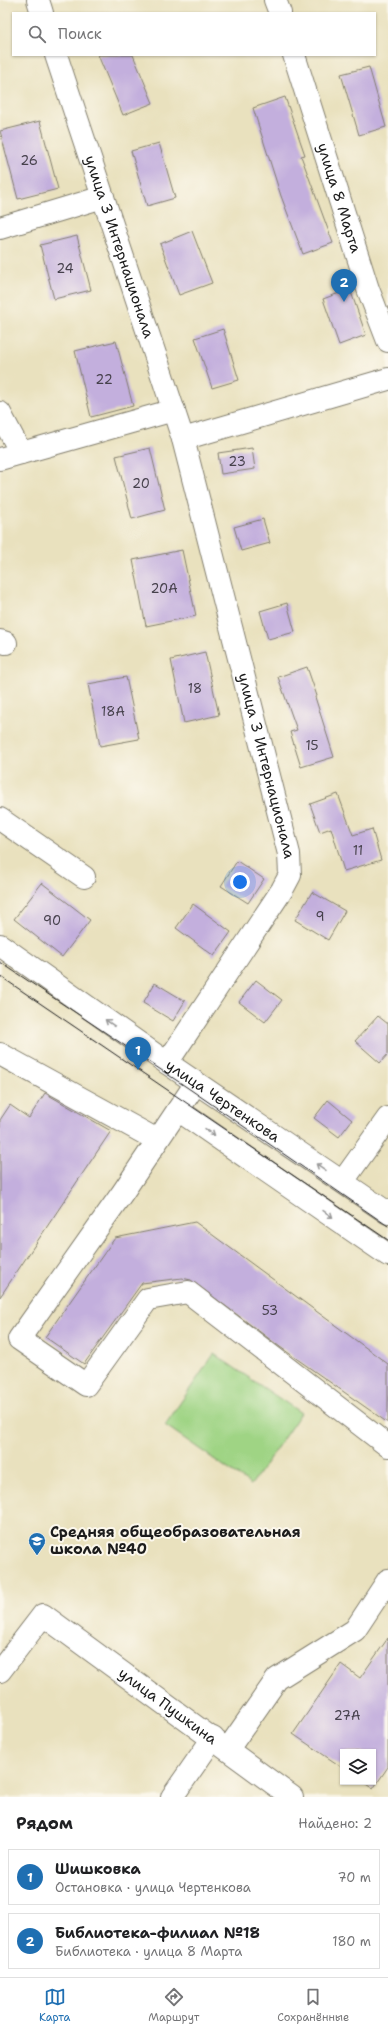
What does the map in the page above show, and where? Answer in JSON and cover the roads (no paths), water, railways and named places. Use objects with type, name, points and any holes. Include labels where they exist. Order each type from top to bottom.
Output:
[{"type":"street","points":[[38,0],[42,12]]},
{"type":"street","points":[[275,0],[280,12]]},
{"type":"street","name":"улица 3 Интернационала","points":[[56,56],[183,439],[289,854],[290,875],[167,1063]]},
{"type":"street","name":"улица 8 Марта","points":[[294,56],[368,289],[388,341]]},
{"type":"street","points":[[0,228],[103,197]]},
{"type":"street","points":[[183,439],[388,379]]},
{"type":"street","points":[[0,459],[174,410]]},
{"type":"street","points":[[0,412],[21,453]]},
{"type":"street","points":[[0,819],[84,877]]},
{"type":"street","name":"улица Чертенкова","points":[[0,945],[196,1083],[388,1212]]},
{"type":"street","points":[[0,1054],[157,1140]]},
{"type":"street","points":[[196,1083],[19,1339],[86,1385],[148,1299],[188,1292],[388,1446]]},
{"type":"street","points":[[178,1110],[388,1255]]},
{"type":"street","points":[[343,1182],[388,1118]]},
{"type":"street","points":[[172,1797],[221,1744],[277,1679],[355,1630],[388,1580]]},
{"type":"street","name":"улица Пушкина","points":[[0,1671],[43,1615],[292,1797]]},
{"type":"tram line","points":[[0,962],[191,1090],[388,1226]]},
{"type":"tram line","points":[[0,976],[388,1240]]},
{"type":"place","name":"Библиотека-филиал №18","points":[[344,302]]},
{"type":"place","name":"Шишковка","points":[[138,1070]]},
{"type":"place","name":"Средняя общеобразовательная школа №40","points":[[37,1556]]}]
